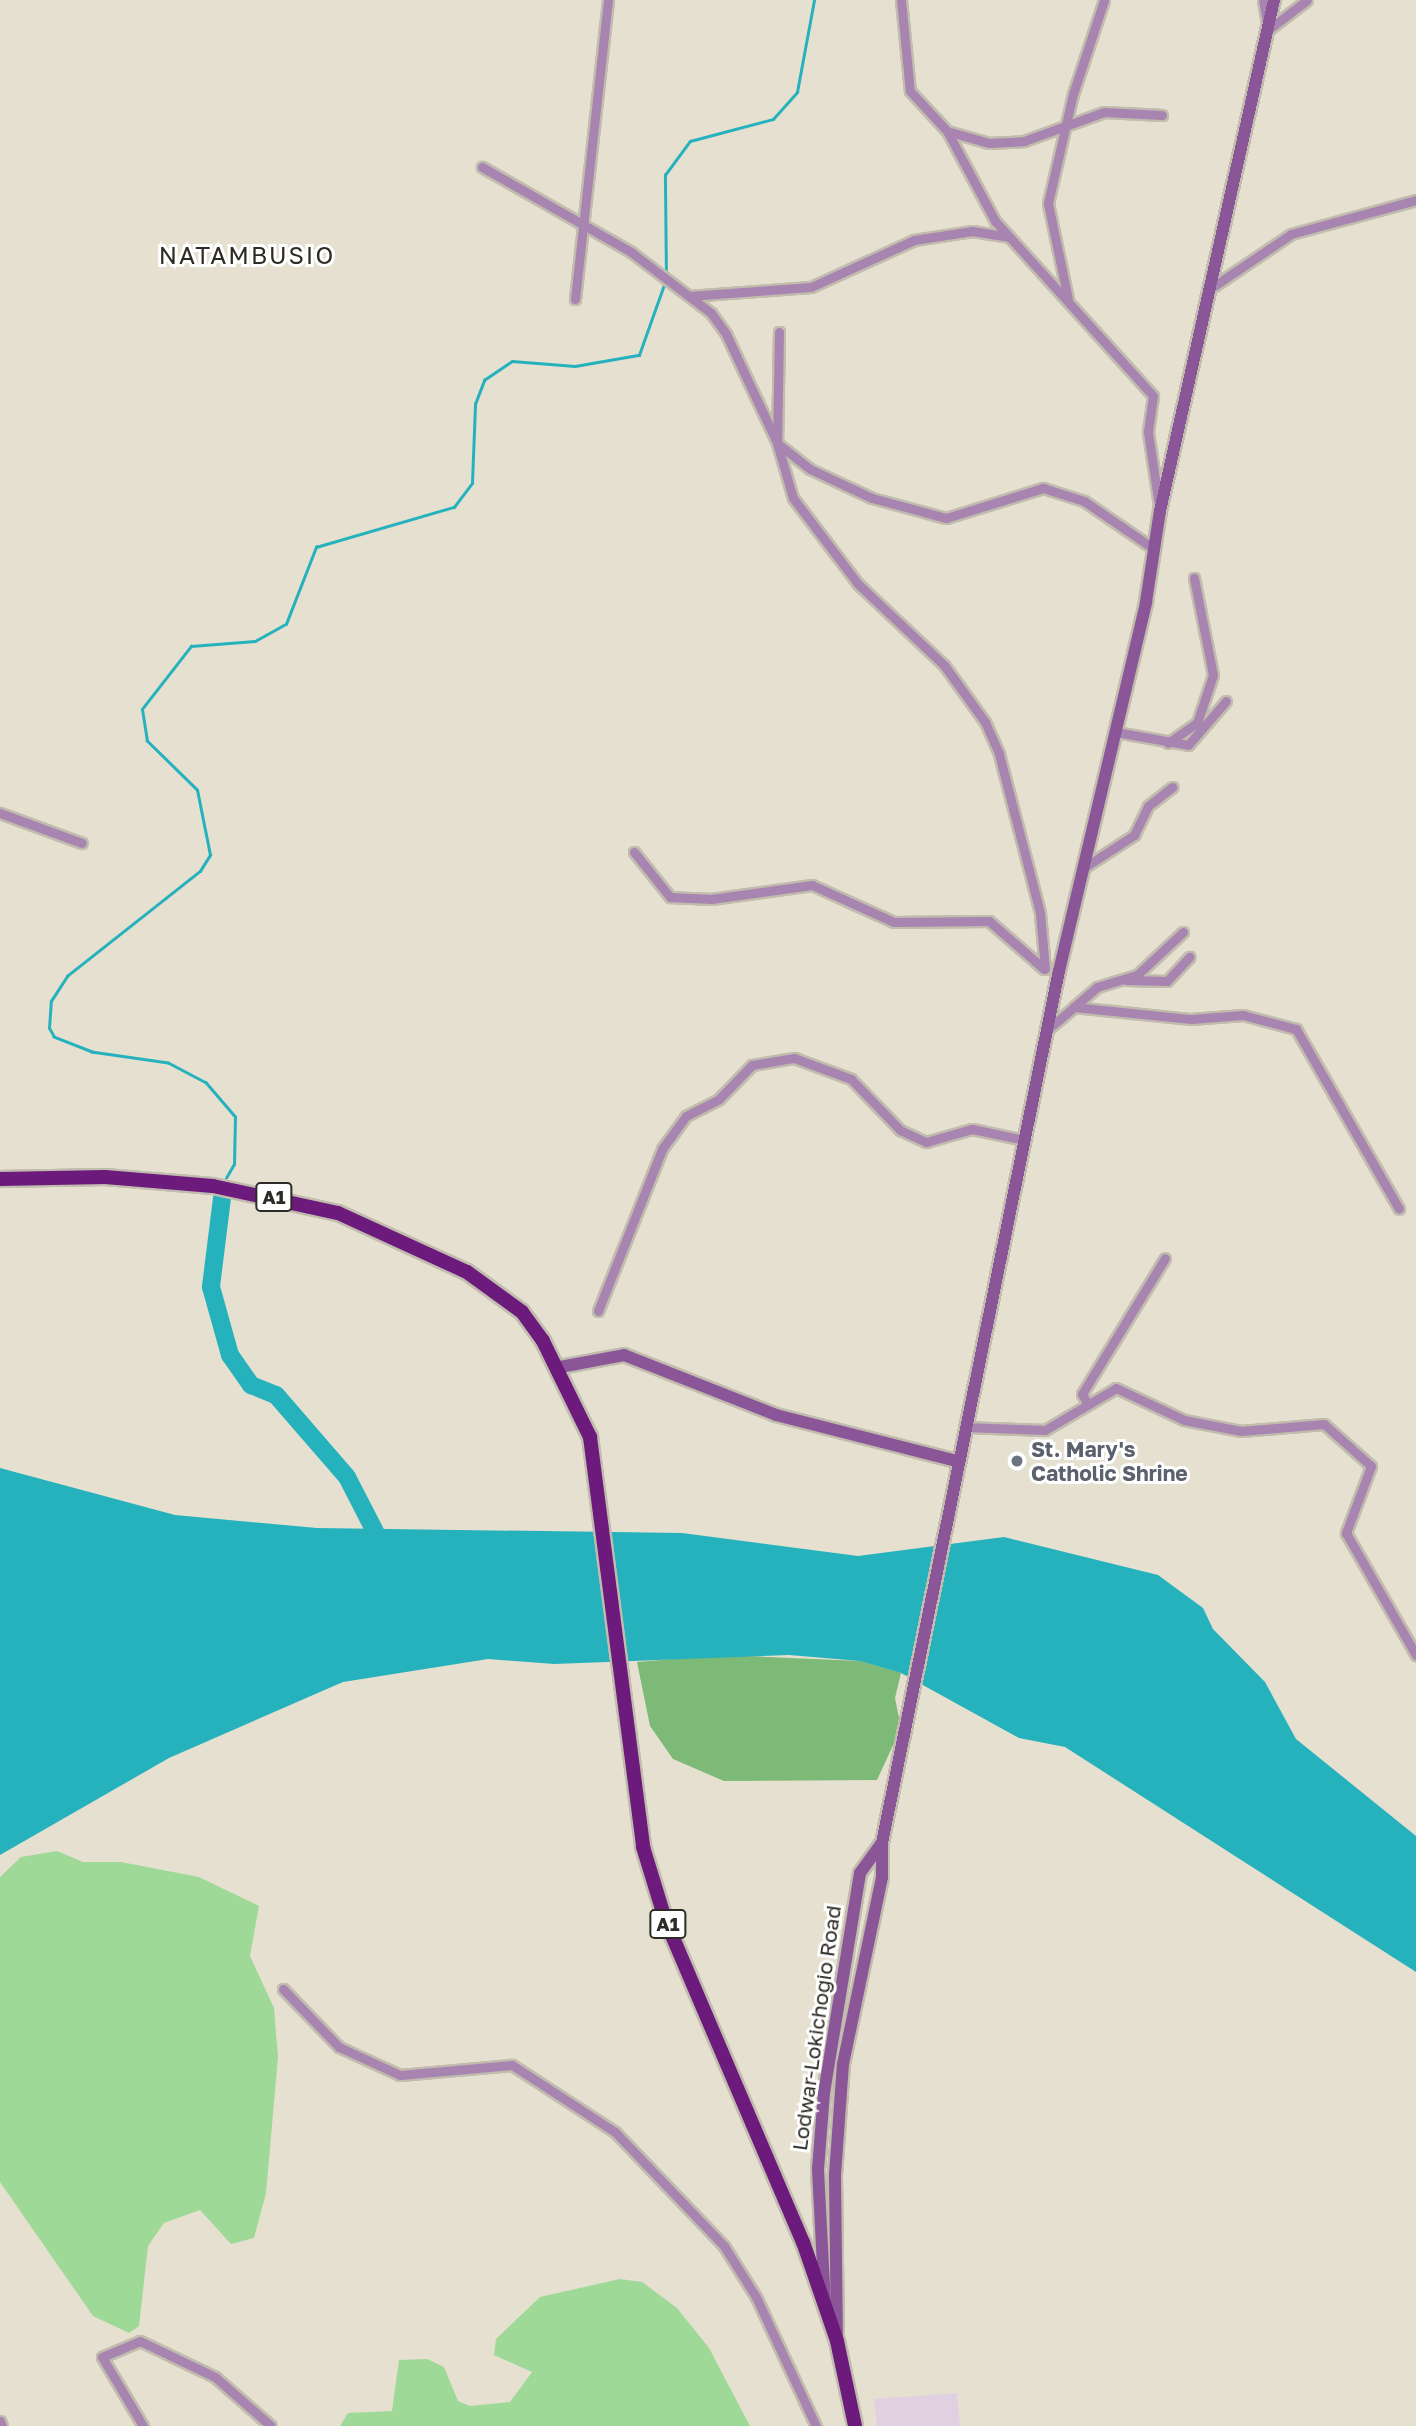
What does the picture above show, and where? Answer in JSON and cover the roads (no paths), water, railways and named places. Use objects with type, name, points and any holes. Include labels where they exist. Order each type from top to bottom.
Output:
[{"type":"highway","name":"A1","points":[[0,1179],[152,1180],[293,1201],[426,1250],[522,1312],[560,1367]]},
{"type":"highway","name":"Lodwar-Lokichogio Road","points":[[560,1367],[590,1437],[604,1511],[621,1707],[643,1847],[665,1919],[756,2127],[837,2341],[855,2426]]},
{"type":"main road","points":[[560,1367],[624,1355],[776,1415],[957,1461],[1046,1030],[1116,732],[1160,511],[1214,286],[1274,0]]},
{"type":"main road","name":"Lodwar-Lokichogio Road","points":[[837,2341],[835,2175],[843,2064],[882,1877],[882,1843],[917,1685],[957,1461]]},
{"type":"main road","name":"Lodwar-Lokichogio Road","points":[[825,2311],[818,2169],[824,2093],[860,1872],[882,1843]]},
{"type":"street","points":[[575,299],[608,0]]},
{"type":"street","points":[[901,0],[910,91],[947,131],[977,191],[1010,237],[1153,396],[1147,432],[1160,511]]},
{"type":"street","points":[[1069,301],[1048,203],[1064,127],[1104,0]]},
{"type":"street","points":[[1264,0],[1268,30],[1307,0]]},
{"type":"street","points":[[947,131],[989,143],[1024,141],[1104,111],[1162,115]]},
{"type":"street","points":[[482,167],[583,224],[688,296],[726,334],[777,443],[793,498],[858,584],[944,665],[985,722],[999,754],[1040,913],[1045,969]]},
{"type":"street","points":[[1214,286],[1291,234],[1416,200]]},
{"type":"street","points":[[688,296],[811,287],[914,240],[972,231],[1010,237]]},
{"type":"street","points":[[777,443],[779,332]]},
{"type":"street","points":[[777,443],[810,469],[872,498],[946,518],[1025,490],[1062,492],[1154,549]]},
{"type":"street","points":[[1168,743],[1197,723],[1213,675],[1194,579]]},
{"type":"street","points":[[1116,732],[1168,743],[1195,740],[1226,701]]},
{"type":"street","points":[[1085,867],[1133,835],[1148,806],[1172,787]]},
{"type":"street","points":[[3,816],[82,843]]},
{"type":"street","points":[[634,852],[670,897],[711,899],[812,885],[894,922],[989,921],[1045,969],[1059,971]]},
{"type":"street","points":[[1046,1030],[1097,987],[1124,980],[1157,961],[1183,932]]},
{"type":"street","points":[[1124,980],[1167,981],[1189,957]]},
{"type":"street","points":[[1074,1007],[1191,1018],[1243,1015],[1296,1029],[1399,1209]]},
{"type":"street","points":[[598,1311],[662,1149],[686,1116],[719,1099],[752,1065],[794,1058],[851,1079],[900,1129],[926,1142],[972,1129],[1024,1140]]},
{"type":"street","points":[[1086,1401],[1082,1394],[1165,1258]]},
{"type":"street","points":[[964,1427],[1045,1430],[1086,1401],[1116,1388],[1184,1420],[1241,1432],[1324,1424],[1371,1466],[1346,1533],[1416,1655]]},
{"type":"street","points":[[284,1989],[339,2047],[400,2075],[512,2065],[615,2132],[724,2246],[756,2297],[816,2426]]},
{"type":"street","points":[[143,2426],[102,2357],[140,2341],[222,2381],[271,2426]]},
{"type":"water","points":[[0,1468],[175,1515],[317,1528],[682,1533],[858,1556],[1004,1537],[1158,1575],[1203,1608],[1213,1629],[1265,1682],[1296,1739],[1416,1836],[1416,1972],[1065,1747],[1019,1738],[901,1673],[860,1661],[789,1655],[554,1664],[488,1659],[343,1682],[169,1758],[0,1855]]},
{"type":"waterway","points":[[226,1178],[234,1164],[235,1117],[206,1083],[168,1063],[92,1052],[54,1037],[49,1028],[51,1001],[67,976],[200,871],[210,855],[197,790],[147,741],[142,709],[191,646],[255,641],[286,624],[316,547],[454,507],[472,483],[475,404],[484,380],[512,361],[575,366],[639,355],[666,279],[665,175],[690,141],[773,119],[797,92],[814,0]]},
{"type":"waterway","points":[[223,1190],[211,1287],[230,1355],[251,1385],[276,1395],[347,1477],[384,1549]]},
{"type":"place","name":"St. Mary's Catholic Shrine","points":[[1017,1461]]},
{"type":"district","name":"NATAMBUSIO","points":[[247,255]]}]
